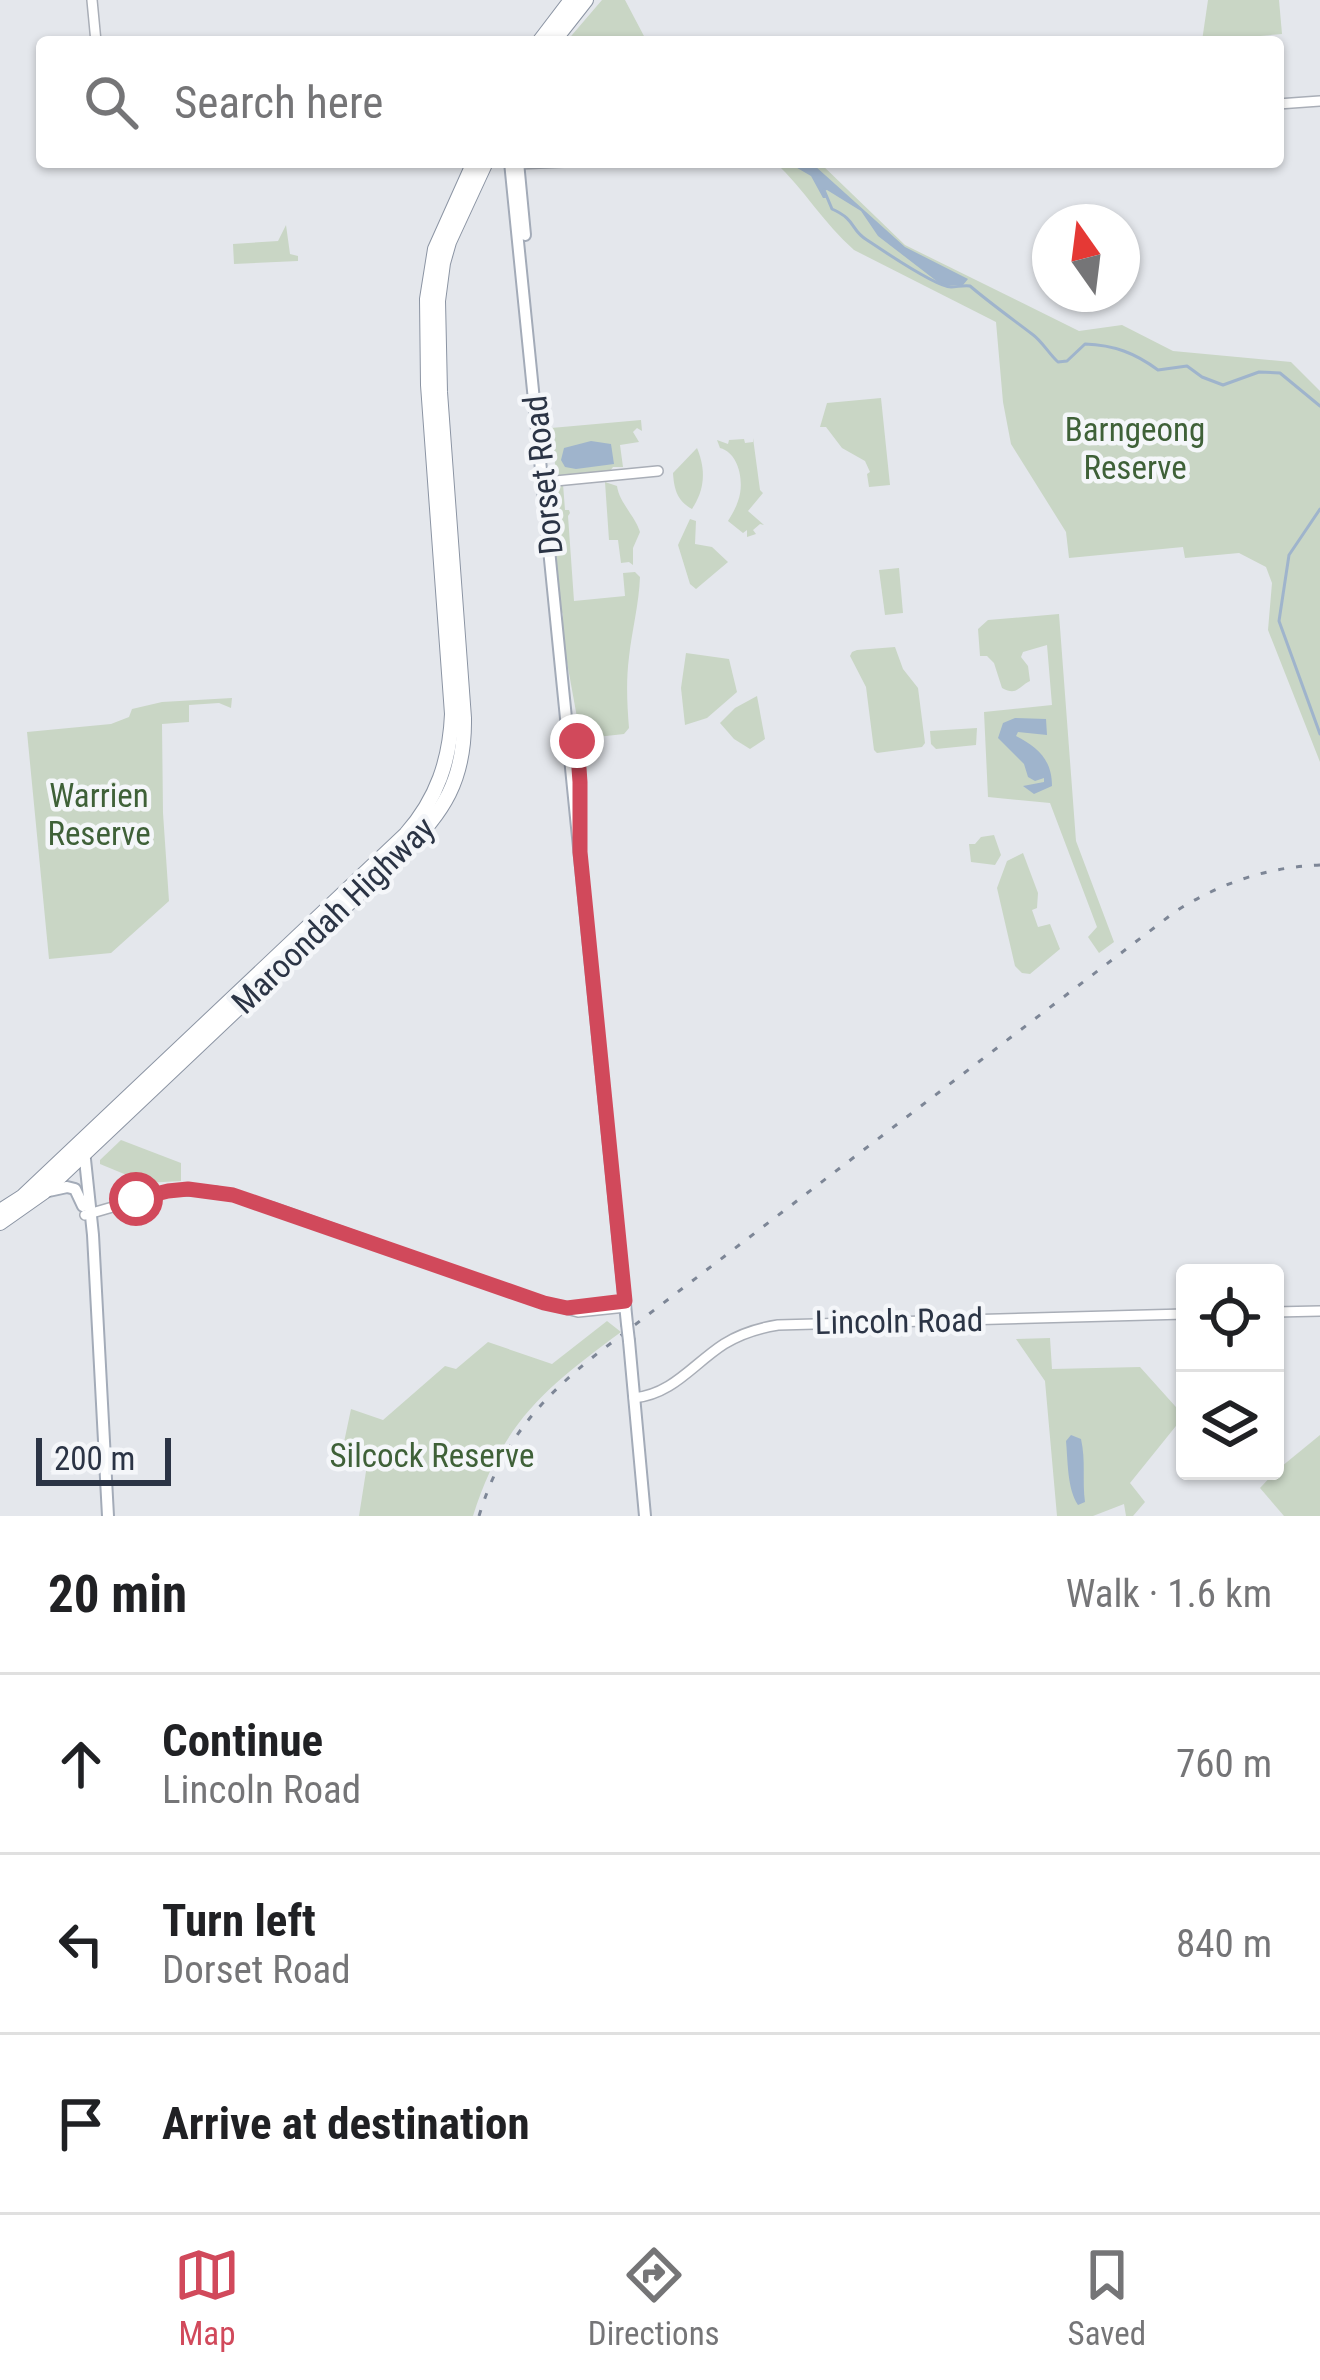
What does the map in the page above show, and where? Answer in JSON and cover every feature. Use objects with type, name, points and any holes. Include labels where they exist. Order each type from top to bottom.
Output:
[{"type":"highway","points":[[544,36],[572,0]]},
{"type":"highway","points":[[558,36],[586,0]]},
{"type":"highway","name":"Maroondah Highway","points":[[0,1223],[44,1192],[406,834],[436,791],[450,746],[452,714],[428,385],[427,299],[435,249],[471,168]]},
{"type":"highway","name":"Maroondah Highway","points":[[0,1211],[82,1150],[428,828],[441,810],[458,773],[464,718],[440,392],[438,301],[449,242],[483,168]]},
{"type":"main road","points":[[92,0],[95,36]]},
{"type":"main road","points":[[1284,104],[1320,101]]},
{"type":"main road","name":"Dorset Road","points":[[515,168],[644,1516]]},
{"type":"main road","points":[[545,482],[658,471]]},
{"type":"main road","points":[[82,1150],[88,1216]]},
{"type":"main road","points":[[82,1150],[108,1516]]},
{"type":"main road","points":[[44,1192],[75,1189],[95,1221],[136,1199]]},
{"type":"main road","points":[[89,1190],[106,1209]]},
{"type":"main road","points":[[88,1216],[168,1191],[233,1195],[578,1312],[626,1304]]},
{"type":"main road","points":[[567,1308],[626,1304]]},
{"type":"main road","points":[[609,1310],[627,1322]]},
{"type":"main road","points":[[1284,1312],[1320,1311]]},
{"type":"main road","name":"Lincoln Road","points":[[634,1398],[664,1390],[730,1341],[778,1325],[1176,1314]]},
{"type":"green space","points":[[602,0],[625,0],[644,36],[571,36]]},
{"type":"green space","points":[[1208,0],[1279,0],[1282,34],[1203,36]]},
{"type":"green space","name":"Barngeong Reserve","points":[[781,168],[825,168],[905,245],[1032,308],[1032,312],[1079,331],[1122,325],[1173,351],[1291,362],[1320,391],[1320,762],[1268,630],[1272,583],[1266,567],[1239,553],[1185,558],[1183,547],[1069,558],[1066,532],[1011,444],[996,322],[854,250]]},
{"type":"green space","points":[[286,225],[290,254],[298,256],[298,261],[234,264],[233,244],[278,241]]},
{"type":"green space","points":[[881,398],[890,485],[869,487],[865,461],[842,448],[826,427],[820,427],[827,403]]},
{"type":"green space","points":[[641,420],[642,431],[633,432],[639,442],[620,445],[623,467],[560,476],[556,472],[551,428]]},
{"type":"green space","points":[[753,438],[763,493],[748,511],[764,525],[747,537],[747,530],[743,533],[728,521],[738,501],[740,477],[736,462],[717,440],[728,444],[729,440],[753,442]]},
{"type":"green space","points":[[697,448],[703,479],[692,509],[677,494],[673,473]]},
{"type":"green space","points":[[605,482],[617,486],[640,532],[633,565],[621,563],[618,540],[609,540]]},
{"type":"green space","points":[[563,484],[565,510],[570,513],[574,601],[625,596],[623,573],[635,572],[640,577],[628,666],[629,728],[624,734],[588,738],[580,734],[561,629],[550,499],[551,489]]},
{"type":"green space","points":[[690,519],[696,521],[695,544],[712,547],[728,562],[696,589],[690,584],[678,545]]},
{"type":"green space","points":[[899,568],[903,613],[885,615],[879,570]]},
{"type":"green space","points":[[1059,614],[1076,841],[1114,942],[1099,953],[1088,937],[1097,927],[1050,803],[988,797],[984,712],[1052,705],[1047,645],[1023,652],[1030,681],[1011,691],[1002,688],[994,663],[980,656],[978,629],[988,620]]},
{"type":"green space","points":[[895,647],[903,669],[918,688],[925,743],[877,753],[866,687],[850,656],[857,650]]},
{"type":"green space","points":[[686,653],[729,659],[737,692],[707,718],[685,725],[681,688]]},
{"type":"green space","points":[[757,696],[765,739],[750,749],[720,723]]},
{"type":"green space","name":"Warrien Reserve","points":[[232,698],[231,708],[219,703],[189,705],[189,722],[162,724],[169,901],[111,953],[49,959],[27,732],[111,724],[129,717],[132,709],[162,702]]},
{"type":"green space","points":[[977,728],[976,745],[936,749],[931,744],[930,731]]},
{"type":"green space","points":[[994,835],[1001,855],[995,865],[971,862],[969,844]]},
{"type":"green space","points":[[1023,853],[1038,893],[1037,908],[1032,910],[1038,927],[1050,924],[1060,949],[1030,974],[1015,966],[997,888],[1007,861]]},
{"type":"green space","points":[[121,1140],[181,1163],[181,1181],[146,1183],[100,1164]]},
{"type":"green space","name":"Silcock Reserve","points":[[607,1321],[621,1332],[529,1410],[498,1456],[473,1516],[359,1516],[367,1465],[339,1466],[351,1409],[383,1420],[445,1366],[456,1369],[488,1342],[552,1364]]},
{"type":"green space","points":[[1050,1338],[1052,1369],[1140,1367],[1176,1407],[1176,1426],[1130,1483],[1145,1502],[1133,1516],[1126,1516],[1124,1504],[1093,1516],[1057,1516],[1045,1381],[1016,1339]]},
{"type":"green space","points":[[1320,1435],[1320,1516],[1284,1516],[1260,1488],[1268,1480],[1284,1480],[1284,1464]]},
{"type":"water","points":[[797,168],[817,168],[905,247],[968,279],[963,285],[943,286],[878,236],[861,211],[827,190],[823,198],[811,176]]},
{"type":"water","points":[[591,441],[611,444],[614,464],[565,467],[561,460],[564,448]]},
{"type":"water","points":[[1015,718],[1046,719],[1047,735],[1018,732],[1016,736],[1037,750],[1049,768],[1052,786],[1034,794],[1023,786],[1044,782],[1044,778],[1028,777],[1024,764],[998,738],[1003,723]]},
{"type":"water","points":[[1071,1435],[1081,1439],[1083,1455],[1085,1502],[1078,1505],[1069,1474],[1066,1441]]},
{"type":"waterway","points":[[824,190],[832,209],[862,236],[934,281],[951,287],[970,286],[1036,337],[1058,362],[1067,361],[1085,344],[1124,351],[1158,370],[1187,366],[1223,385],[1259,372],[1280,373],[1320,406]]},
{"type":"waterway","points":[[1320,509],[1289,555],[1279,621],[1320,734]]},
{"type":"railway","points":[[479,1516],[499,1466],[525,1425],[598,1353],[1176,911],[1245,878],[1320,865]]},
{"type":"route","points":[[136,1199],[168,1191],[215,1191],[544,1303],[567,1308],[625,1301],[580,852],[577,741]]}]
